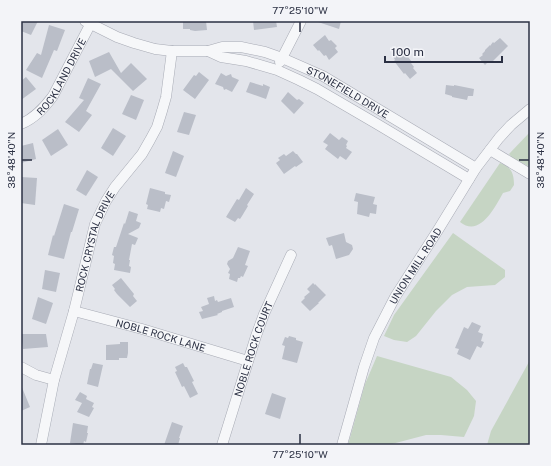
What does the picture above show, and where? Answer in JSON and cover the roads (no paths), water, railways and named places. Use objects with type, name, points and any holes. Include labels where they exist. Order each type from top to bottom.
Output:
[{"type":"street","points":[[277,70],[301,21]]},
{"type":"street","name":"STONEFIELD DRIVE","points":[[89,22],[117,37],[155,49],[172,51],[208,51],[222,47],[241,47],[265,52],[282,58],[323,76],[476,168]]},
{"type":"street","name":"ROCKLAND DRIVE","points":[[21,124],[37,115],[53,96],[89,22]]},
{"type":"street","name":"ROCK CRYSTAL DRIVE","points":[[41,445],[54,380],[74,311],[94,230],[100,212],[115,187],[142,154],[157,127],[166,97],[172,51]]},
{"type":"street","name":"STONEFIELD DRIVE","points":[[208,51],[221,57],[277,70],[317,89],[469,179]]},
{"type":"street","name":"UNION MILL ROAD","points":[[342,445],[364,367],[374,338],[388,309],[476,168],[511,125],[530,109]]},
{"type":"street","points":[[490,150],[530,174]]},
{"type":"street","name":"NOBLE ROCK COURT","points":[[222,445],[264,314],[291,255]]},
{"type":"street","name":"NOBLE ROCK LANE","points":[[74,311],[142,329],[248,361]]},
{"type":"street","points":[[21,367],[36,375],[54,380]]}]
